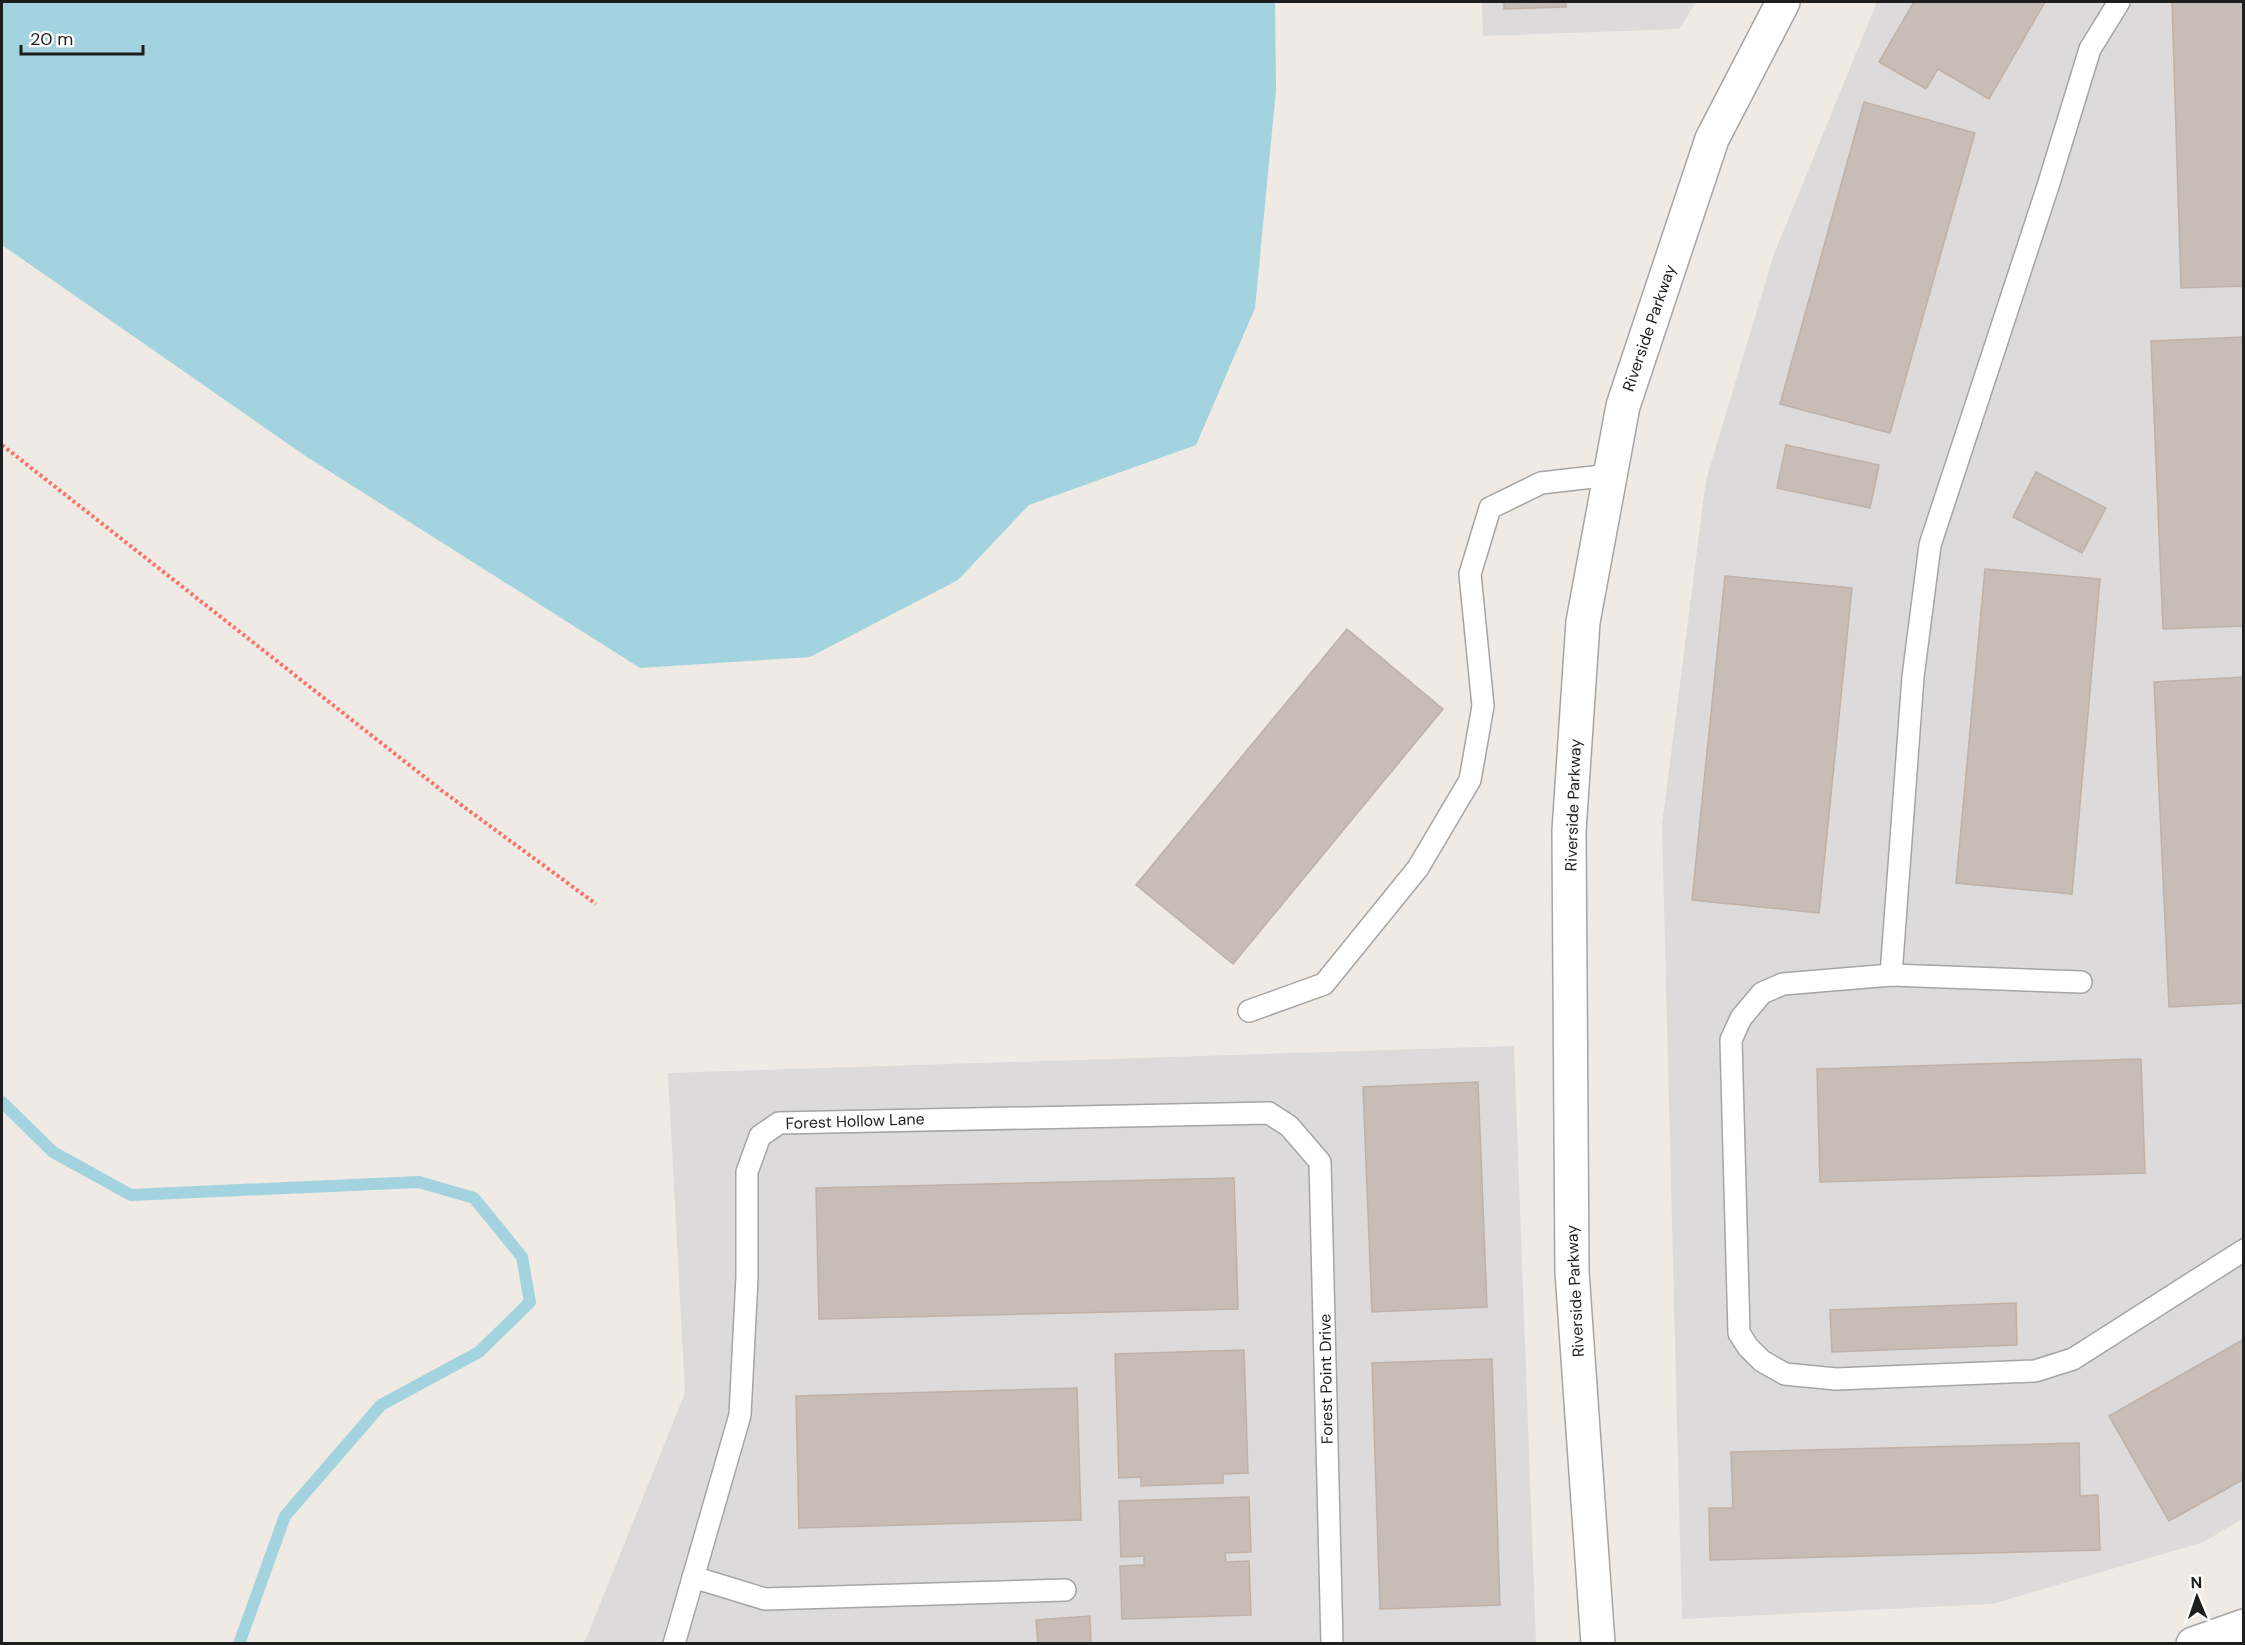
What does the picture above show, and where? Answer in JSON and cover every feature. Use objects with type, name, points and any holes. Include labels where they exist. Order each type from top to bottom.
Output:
[{"type":"street","name":"Riverside Parkway","points":[[1599,1644],[1572,1272],[1569,831],[1583,622],[1623,406],[1712,139],[1783,2]]},
{"type":"street","points":[[2193,1644],[2244,1626]]},
{"type":"lane","points":[[1891,975],[1913,676],[1930,545],[2048,186],[2090,49],[2119,2]]},
{"type":"lane","points":[[1250,1011],[1324,984],[1418,868],[1470,780],[1483,706],[1470,574],[1490,508],[1541,483],[1610,475]]},
{"type":"lane","points":[[2081,982],[1891,975],[1783,984],[1762,993],[1741,1018],[1731,1040],[1739,1333],[1748,1347],[1762,1361],[1785,1374],[1836,1379],[2034,1371],[2073,1359],[2244,1250]]},
{"type":"lane","name":"Forest Hollow Lane","points":[[674,1644],[740,1415],[747,1277],[747,1172],[760,1137],[779,1123],[1089,1115],[1269,1113],[1289,1126]]},
{"type":"lane","name":"Forest Point Drive","points":[[1289,1126],[1320,1162],[1332,1644]]},
{"type":"lane","points":[[693,1577],[765,1599],[1065,1590]]},
{"type":"path","points":[[2,445],[441,790],[596,904]]},
{"type":"shaded area","points":[[1482,2],[1696,2],[1679,29],[1483,36]]},
{"type":"shaded area","points":[[1877,2],[2243,2],[2243,1518],[2204,1542],[1992,1604],[1682,1619],[1662,825],[1706,480],[1774,254]]},
{"type":"shaded area","points":[[1514,1046],[1536,1643],[581,1644],[586,1639],[685,1393],[668,1073]]},
{"type":"water","points":[[2,2],[1275,2],[1276,90],[1255,308],[1196,445],[1029,505],[958,580],[810,657],[640,668],[307,457],[2,245]]},
{"type":"building","points":[[1504,2],[1566,2],[1566,7],[1504,9]]},
{"type":"building","points":[[1914,2],[2045,2],[1989,99],[1938,69],[1926,89],[1879,62]]},
{"type":"building","points":[[2172,2],[2244,2],[2244,286],[2181,288]]},
{"type":"building","points":[[1864,102],[1975,133],[1890,433],[1780,404]]},
{"type":"building","points":[[2244,337],[2244,626],[2163,629],[2151,341]]},
{"type":"building","points":[[1786,445],[1879,465],[1870,508],[1777,488]]},
{"type":"building","points":[[2036,472],[2106,508],[2082,553],[2013,517]]},
{"type":"building","points":[[1985,569],[2100,579],[2072,894],[1956,883]]},
{"type":"building","points":[[1725,576],[1852,588],[1819,913],[1692,900]]},
{"type":"building","points":[[1347,629],[1443,709],[1233,964],[1136,885]]},
{"type":"building","points":[[2244,677],[2244,1003],[2169,1007],[2154,682]]},
{"type":"building","points":[[2141,1059],[2145,1173],[1820,1182],[1817,1069]]},
{"type":"building","points":[[1478,1082],[1487,1307],[1372,1312],[1363,1087]]},
{"type":"building","points":[[1234,1178],[1238,1309],[819,1319],[816,1188]]},
{"type":"building","points":[[2016,1303],[2017,1345],[1832,1352],[1830,1310]]},
{"type":"building","points":[[2244,1339],[2244,1479],[2169,1521],[2109,1416]]},
{"type":"building","points":[[1244,1350],[1248,1473],[1223,1474],[1223,1483],[1141,1486],[1141,1477],[1119,1478],[1115,1354]]},
{"type":"building","points":[[1492,1359],[1500,1605],[1380,1609],[1372,1363]]},
{"type":"building","points":[[1077,1388],[1081,1520],[799,1528],[796,1396]]},
{"type":"building","points":[[2079,1443],[2080,1496],[2098,1495],[2100,1550],[1710,1560],[1709,1508],[1733,1508],[1731,1452]]},
{"type":"building","points":[[1249,1497],[1251,1552],[1225,1553],[1226,1562],[1249,1561],[1251,1615],[1122,1619],[1120,1566],[1144,1565],[1144,1556],[1121,1557],[1119,1501]]},
{"type":"building","points":[[1090,1616],[1091,1644],[1038,1644],[1036,1620]]},
{"type":"waterway","points":[[2,1102],[53,1152],[131,1195],[419,1182],[474,1198],[522,1257],[530,1302],[479,1352],[381,1405],[285,1516],[239,1644]]}]
